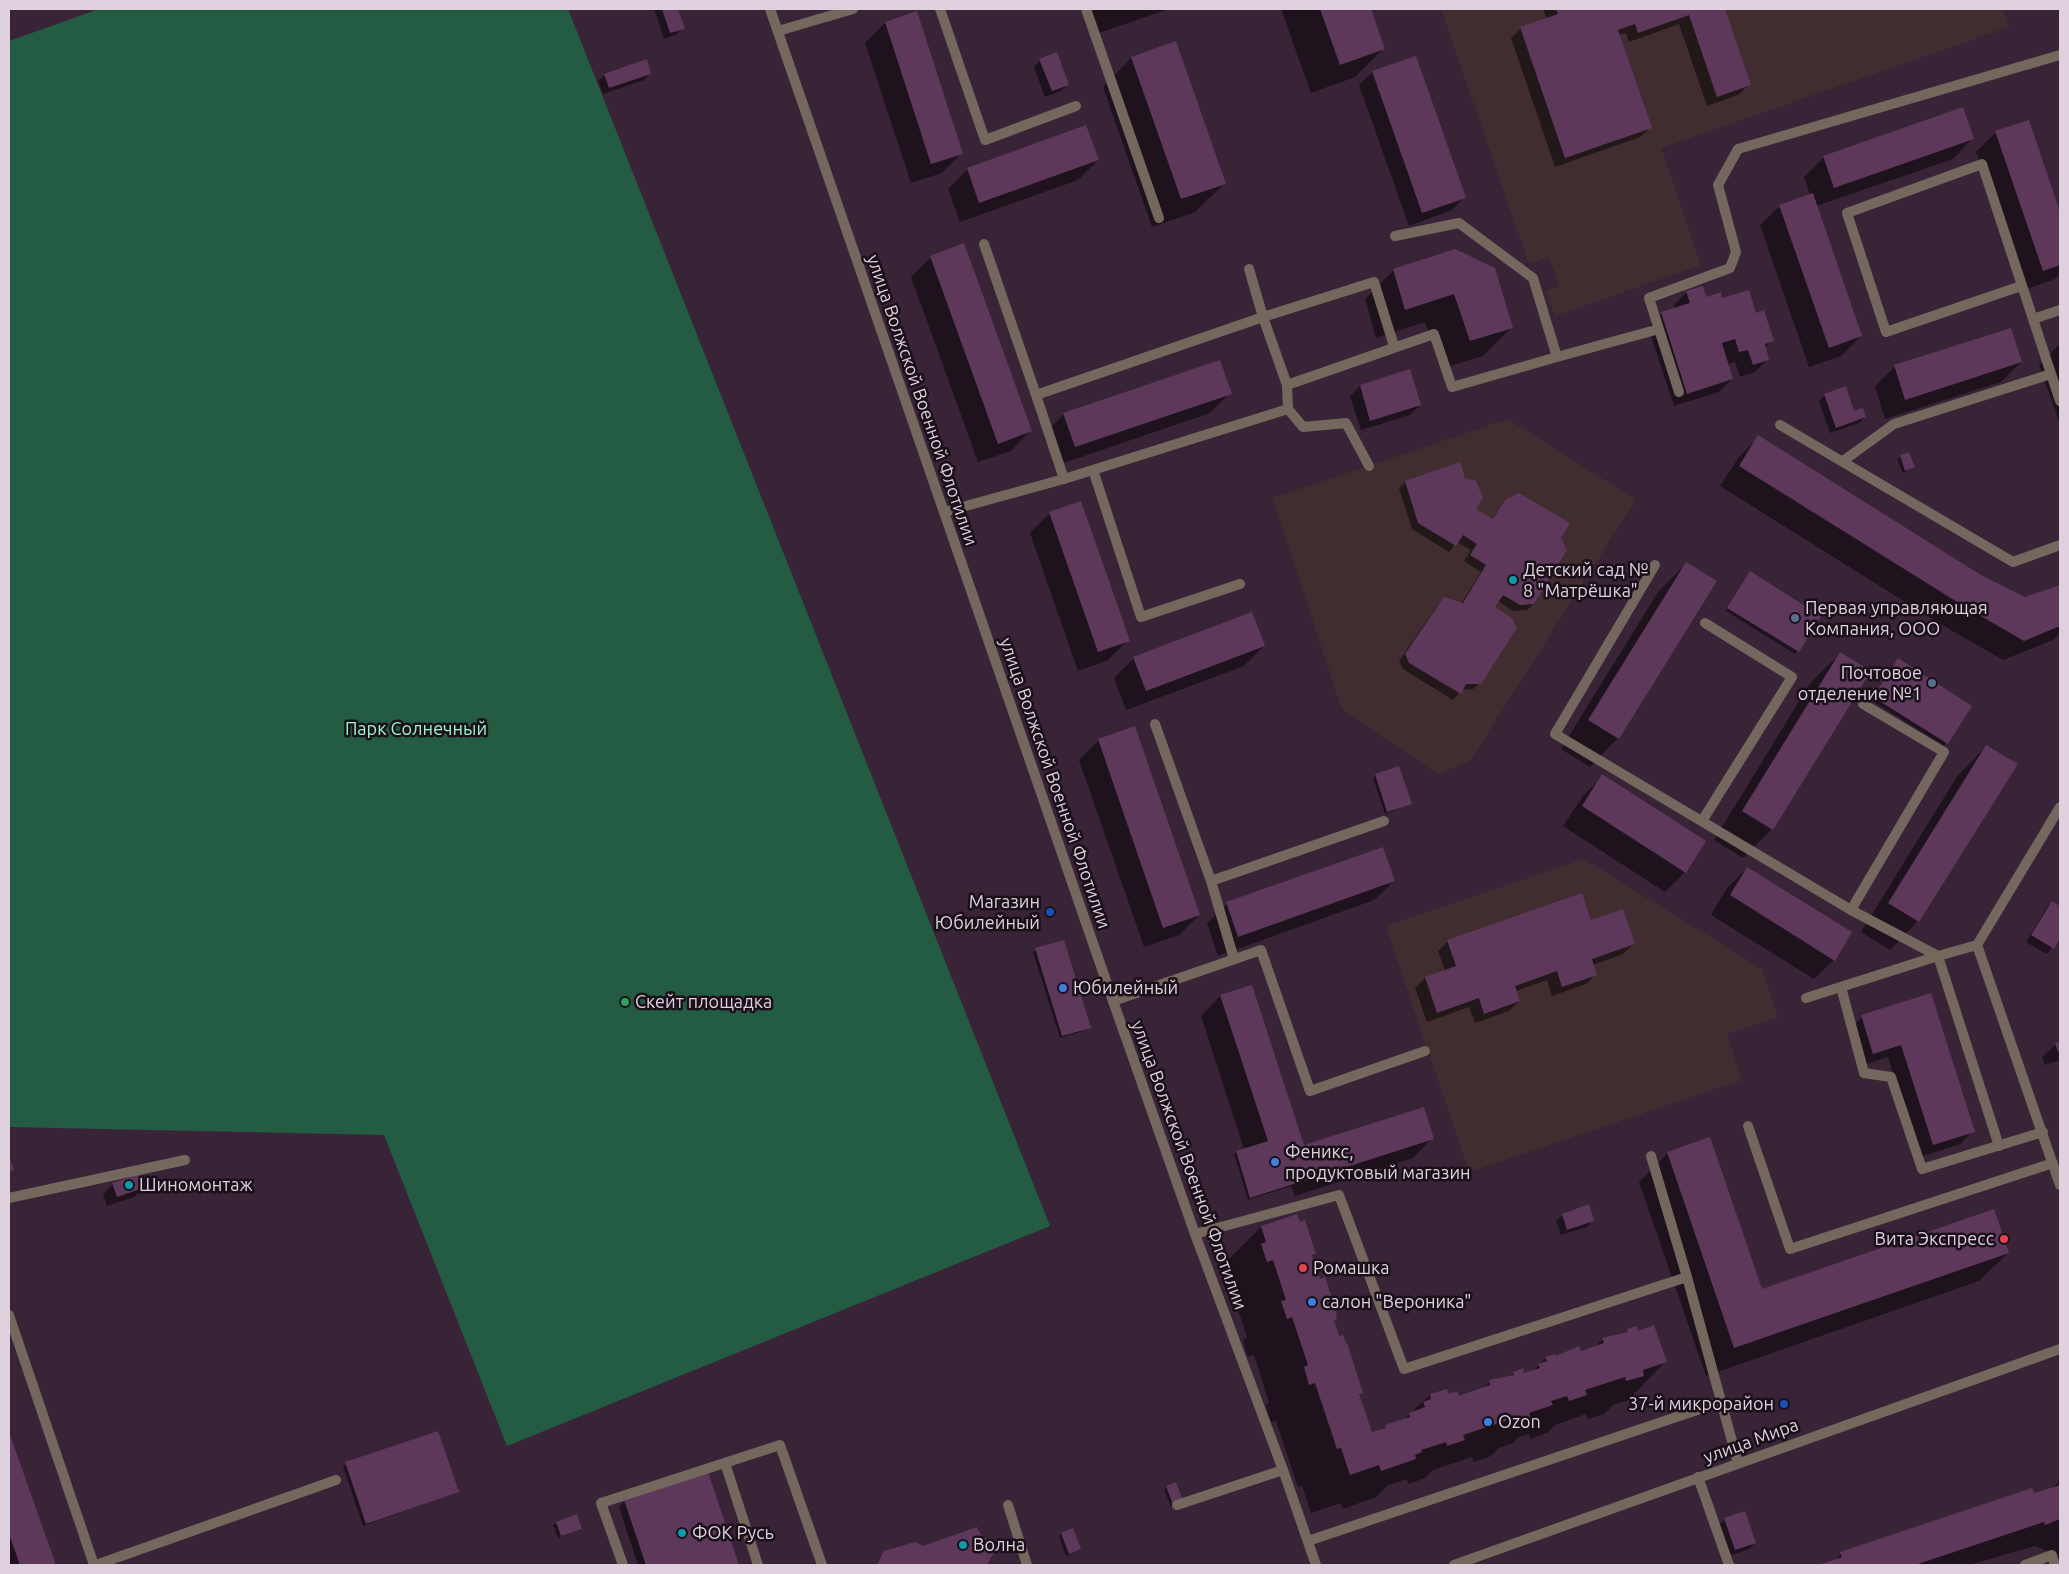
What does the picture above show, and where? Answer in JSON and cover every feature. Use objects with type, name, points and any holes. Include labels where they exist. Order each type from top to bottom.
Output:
[{"type":"street","name":"улица Волжской Военной Флотилии","points":[[770,9],[1113,1002],[1195,1234],[1283,1470],[1316,1565]]},
{"type":"street","points":[[778,31],[853,9]]},
{"type":"street","points":[[940,9],[985,140],[1076,106]]},
{"type":"street","points":[[1086,9],[1159,218]]},
{"type":"street","points":[[1680,392],[1649,298],[1730,268],[1736,252],[1718,185],[1738,149],[2060,55]]},
{"type":"street","points":[[2021,286],[1886,332],[1847,213],[1982,164],[2060,401]]},
{"type":"street","points":[[1395,236],[1458,223],[1533,278],[1558,358]]},
{"type":"street","points":[[984,244],[1064,479]]},
{"type":"street","points":[[1249,269],[1263,317],[1287,385],[1288,409],[1303,427],[1346,423],[1369,466]]},
{"type":"street","points":[[1036,395],[1263,317],[1374,282],[1394,346]]},
{"type":"street","points":[[2033,319],[2060,310]]},
{"type":"street","points":[[1287,385],[1394,346],[1434,334],[1452,387],[1659,329]]},
{"type":"street","points":[[1843,461],[1894,424],[2050,374]]},
{"type":"street","points":[[944,512],[1064,479],[1288,409]]},
{"type":"street","points":[[1780,425],[2013,562],[2060,545]]},
{"type":"street","points":[[1092,470],[1141,617],[1240,584]]},
{"type":"street","points":[[1655,565],[1555,734],[1852,910],[1938,956],[1999,1146]]},
{"type":"street","points":[[1702,821],[1792,677],[1705,623]]},
{"type":"street","points":[[1852,910],[1944,752],[1863,704]]},
{"type":"street","points":[[1155,724],[1211,881],[1234,959]]},
{"type":"street","points":[[1806,998],[1977,945],[2060,807]]},
{"type":"street","points":[[1211,881],[1384,820]]},
{"type":"street","points":[[1977,945],[2060,1185]]},
{"type":"street","points":[[1113,1002],[1261,950],[1310,1092],[1425,1051]]},
{"type":"street","points":[[1841,987],[1864,1073],[1891,1077],[1922,1169],[2043,1132]]},
{"type":"street","points":[[1748,1126],[1790,1249],[2053,1163]]},
{"type":"street","points":[[1651,1156],[1687,1277],[1738,1463]]},
{"type":"street","points":[[9,1198],[185,1160]]},
{"type":"street","points":[[1195,1234],[1339,1195],[1404,1369],[1687,1277]]},
{"type":"street","points":[[9,1315],[95,1565],[336,1480]]},
{"type":"street","name":"улица Мира","points":[[1454,1565],[2060,1349]]},
{"type":"street","points":[[1308,1542],[1721,1402]]},
{"type":"street","points":[[623,1565],[601,1503],[780,1445],[822,1565]]},
{"type":"street","points":[[725,1463],[758,1565]]},
{"type":"street","points":[[1177,1505],[1283,1470]]},
{"type":"street","points":[[1698,1477],[1729,1565]]},
{"type":"street","points":[[1008,1505],[1027,1565]]},
{"type":"street","points":[[2025,1565],[2052,1555],[2055,1565]]},
{"type":"shaded area","points":[[1441,9],[2003,9],[2009,27],[1661,148],[1701,265],[1555,316],[1546,291],[1559,286],[1549,257],[1529,264]]},
{"type":"shaded area","points":[[1508,419],[1636,500],[1470,761],[1438,774],[1342,709],[1272,498]]},
{"type":"shaded area","points":[[1584,859],[1762,969],[1778,1017],[1727,1034],[1742,1080],[1469,1172],[1386,926]]},
{"type":"green space","name":"Парк Солнечный","points":[[99,9],[568,9],[1050,1226],[507,1446],[384,1135],[9,1127],[9,41]]},
{"type":"building","points":[[662,9],[678,9],[685,29],[670,33]]},
{"type":"building","points":[[1320,9],[1371,9],[1385,49],[1340,65]]},
{"type":"building","points":[[1556,9],[1725,9],[1751,85],[1717,97],[1689,15],[1638,33],[1635,24],[1618,30],[1652,128],[1565,158],[1520,27],[1558,14]]},
{"type":"building","points":[[917,11],[963,154],[931,164],[885,22]]},
{"type":"building","points":[[1176,41],[1226,184],[1181,199],[1131,57]]},
{"type":"building","points":[[1057,52],[1069,85],[1052,91],[1039,59]]},
{"type":"building","points":[[1416,56],[1466,198],[1422,213],[1372,71]]},
{"type":"building","points":[[647,59],[651,74],[609,88],[604,74]]},
{"type":"building","points":[[1963,107],[1974,139],[1834,188],[1823,156]]},
{"type":"building","points":[[2029,120],[2060,212],[2060,265],[2043,271],[1995,131]]},
{"type":"building","points":[[1086,125],[1099,160],[979,203],[967,168]]},
{"type":"building","points":[[1813,193],[1862,336],[1829,348],[1779,205]]},
{"type":"building","points":[[964,243],[1032,431],[998,444],[930,256]]},
{"type":"building","points":[[1455,249],[1495,268],[1513,328],[1470,341],[1454,294],[1405,310],[1393,269]]},
{"type":"building","points":[[1703,286],[1706,297],[1721,292],[1722,298],[1749,290],[1756,313],[1764,310],[1774,341],[1765,344],[1769,360],[1753,365],[1748,350],[1739,352],[1735,339],[1722,343],[1733,379],[1687,394],[1661,312],[1690,303],[1686,291]]},
{"type":"building","points":[[2011,328],[2022,362],[1905,400],[1894,365]]},
{"type":"building","points":[[1220,360],[1232,394],[1075,447],[1063,413]]},
{"type":"building","points":[[1410,369],[1421,405],[1370,421],[1360,385]]},
{"type":"building","points":[[1846,386],[1854,411],[1863,408],[1866,417],[1836,428],[1824,394]]},
{"type":"building","points":[[1758,435],[1981,575],[2025,597],[2060,585],[2060,626],[2024,641],[1962,605],[1739,466]]},
{"type":"building","points":[[1909,452],[1915,467],[1905,471],[1900,455]]},
{"type":"building","name":"Детский сад № 8 \"Матрёшка\"","points":[[1460,462],[1465,478],[1476,481],[1483,498],[1476,509],[1493,519],[1506,499],[1519,493],[1570,523],[1561,538],[1567,550],[1534,604],[1520,605],[1503,595],[1495,607],[1512,618],[1517,628],[1481,684],[1466,684],[1461,694],[1409,663],[1405,654],[1444,597],[1463,603],[1486,565],[1470,555],[1477,544],[1463,535],[1456,546],[1418,523],[1405,481]]},
{"type":"building","points":[[1081,501],[1130,641],[1098,652],[1049,512]]},
{"type":"building","points":[[1686,562],[1717,581],[1619,739],[1588,720]]},
{"type":"building","points":[[1750,571],[1821,616],[1799,652],[1727,608]]},
{"type":"building","points":[[1252,612],[1265,646],[1146,691],[1133,657]]},
{"type":"building","points":[[1840,652],[1871,671],[1773,830],[1742,811]]},
{"type":"building","points":[[1898,658],[1972,706],[1948,744],[1873,697]]},
{"type":"building","points":[[1135,726],[1200,915],[1163,928],[1098,739]]},
{"type":"building","points":[[1986,745],[2018,764],[1919,922],[1888,903]]},
{"type":"building","points":[[1399,766],[1412,804],[1387,812],[1375,774]]},
{"type":"building","points":[[1602,774],[1706,841],[1686,873],[1582,806]]},
{"type":"building","points":[[1383,847],[1395,881],[1238,937],[1226,902]]},
{"type":"building","points":[[1747,867],[1852,932],[1835,961],[1730,895]]},
{"type":"building","points":[[1582,893],[1591,920],[1623,909],[1635,944],[1592,959],[1597,975],[1562,987],[1557,971],[1515,986],[1520,1001],[1484,1014],[1479,998],[1437,1013],[1425,977],[1456,966],[1447,940]]},
{"type":"building","points":[[2052,901],[2060,906],[2060,939],[2054,949],[2031,935]]},
{"type":"building","name":"Юбилейный","points":[[1064,940],[1091,1028],[1062,1036],[1035,948]]},
{"type":"building","points":[[1252,985],[1304,1145],[1424,1107],[1434,1139],[1250,1198],[1236,1151],[1268,1141],[1220,995]]},
{"type":"building","points":[[1931,993],[1975,1132],[1933,1145],[1901,1045],[1873,1054],[1861,1015]]},
{"type":"building","points":[[2060,1041],[2060,1052],[2058,1052],[2055,1043]]},
{"type":"building","points":[[1710,1137],[1762,1289],[1994,1209],[2009,1253],[1734,1348],[1667,1152]]},
{"type":"building","points":[[9,1157],[14,1170],[9,1171]]},
{"type":"building","name":"Шиномонтаж","points":[[141,1174],[146,1187],[117,1197],[112,1183]]},
{"type":"building","points":[[1589,1204],[1594,1221],[1567,1230],[1562,1214]]},
{"type":"building","points":[[1297,1214],[1300,1222],[1305,1220],[1316,1254],[1312,1255],[1320,1279],[1325,1277],[1336,1311],[1337,1319],[1334,1320],[1339,1336],[1343,1335],[1347,1343],[1363,1393],[1359,1394],[1372,1432],[1386,1428],[1385,1425],[1410,1417],[1409,1413],[1425,1407],[1423,1402],[1431,1399],[1430,1394],[1447,1389],[1449,1394],[1457,1391],[1459,1396],[1490,1385],[1489,1380],[1514,1375],[1513,1372],[1523,1368],[1524,1373],[1540,1368],[1538,1364],[1547,1361],[1545,1357],[1555,1354],[1556,1356],[1579,1346],[1581,1351],[1604,1343],[1602,1338],[1628,1332],[1627,1329],[1637,1326],[1638,1331],[1654,1325],[1667,1362],[1643,1370],[1644,1376],[1626,1381],[1625,1377],[1585,1390],[1587,1395],[1569,1401],[1567,1396],[1551,1401],[1553,1405],[1529,1413],[1531,1418],[1513,1424],[1511,1419],[1463,1435],[1465,1440],[1447,1446],[1446,1442],[1421,1450],[1422,1452],[1415,1455],[1416,1459],[1381,1471],[1379,1465],[1350,1475],[1341,1448],[1337,1449],[1315,1383],[1309,1385],[1304,1367],[1308,1365],[1292,1317],[1287,1319],[1281,1301],[1286,1300],[1273,1260],[1267,1262],[1261,1244],[1266,1242],[1261,1226]]},
{"type":"building","points":[[438,1431],[459,1492],[366,1524],[345,1462]]},
{"type":"building","points":[[9,1432],[56,1565],[20,1565],[9,1534]]},
{"type":"building","name":"ФОК Русь","points":[[708,1472],[739,1565],[646,1565],[624,1500]]},
{"type":"building","points":[[1176,1482],[1183,1501],[1173,1505],[1166,1486]]},
{"type":"building","points":[[2060,1485],[2060,1519],[2045,1525],[2044,1522],[1915,1565],[1818,1565],[1842,1557],[1840,1552],[2032,1488],[2034,1493]]},
{"type":"building","points":[[1745,1511],[1756,1543],[1735,1550],[1724,1518]]},
{"type":"building","points":[[577,1514],[582,1529],[561,1536],[556,1522]]},
{"type":"building","name":"Волна","points":[[977,1527],[982,1537],[999,1543],[987,1565],[877,1565],[884,1551],[915,1542],[923,1546]]},
{"type":"building","points":[[1073,1528],[1081,1549],[1069,1554],[1061,1533]]},
{"type":"place","name":"Детский сад № 8 \"Матрёшка\"","points":[[1513,580]]},
{"type":"place","name":"Первая управляющая Компания, ООО","points":[[1795,618]]},
{"type":"place","name":"Почтовое отделение №1","points":[[1932,683]]},
{"type":"place","name":"Магазин Юбилейный","points":[[1050,912]]},
{"type":"place","name":"Юбилейный","points":[[1063,988]]},
{"type":"place","name":"Скейт площадка","points":[[625,1002]]},
{"type":"place","name":"Феникс, продуктовый магазин","points":[[1275,1162]]},
{"type":"place","name":"Шиномонтаж","points":[[129,1185]]},
{"type":"place","name":"Вита Экспресс","points":[[2004,1239]]},
{"type":"place","name":"Ромашка","points":[[1303,1268]]},
{"type":"place","name":"салон \"Вероника\"","points":[[1312,1302]]},
{"type":"place","name":"37-й микрорайон","points":[[1784,1404]]},
{"type":"place","name":"Ozon","points":[[1488,1422]]},
{"type":"place","name":"ФОК Русь","points":[[682,1533]]},
{"type":"place","name":"Волна","points":[[963,1545]]}]
